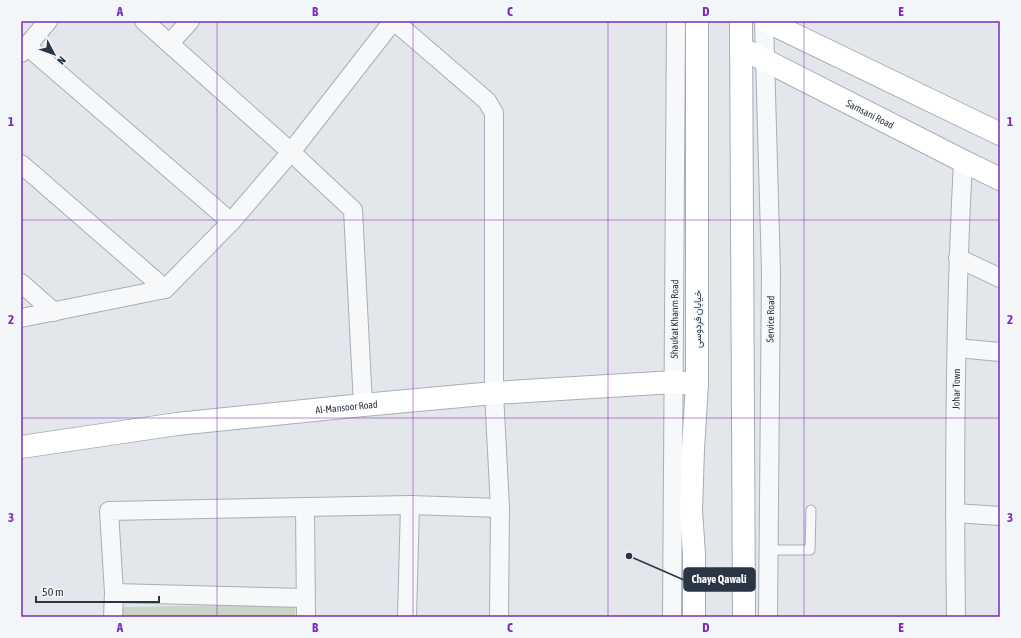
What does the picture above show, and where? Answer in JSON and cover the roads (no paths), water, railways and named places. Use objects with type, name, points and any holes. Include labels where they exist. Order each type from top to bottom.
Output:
[{"type":"street","points":[[48,21],[24,49],[231,222]]},
{"type":"street","points":[[144,21],[291,152],[353,210],[362,405]]},
{"type":"street","points":[[170,43],[190,21]]},
{"type":"street","points":[[21,318],[165,289],[231,222],[291,152],[393,21],[487,101],[494,113],[494,393],[500,508],[499,617]]},
{"type":"street","name":"Shaukat Khanm Road","points":[[672,617],[676,21]]},
{"type":"street","name":"خیابان فردوسی","points":[[694,617],[694,554],[690,511],[692,449],[697,384],[697,21]]},
{"type":"street","points":[[741,21],[744,617]]},
{"type":"street","points":[[765,21],[1000,134]]},
{"type":"street","name":"Service Road","points":[[765,21],[771,272],[768,617]]},
{"type":"street","name":"Samsani Road","points":[[741,48],[1000,179]]},
{"type":"street","name":"Johar Town","points":[[956,617],[955,513],[958,258],[963,161]]},
{"type":"street","points":[[21,164],[165,289]]},
{"type":"street","points":[[958,258],[1000,278]]},
{"type":"street","points":[[21,283],[54,312]]},
{"type":"street","points":[[957,348],[1000,352]]},
{"type":"street","name":"Al-Mansoor Road","points":[[21,447],[178,424],[362,405],[494,393],[674,382],[697,384]]},
{"type":"street","points":[[113,617],[114,593],[109,511],[410,505],[500,508]]},
{"type":"street","points":[[407,617],[410,505]]},
{"type":"street","points":[[305,507],[306,617]]},
{"type":"street","points":[[955,513],[1000,516]]},
{"type":"street","points":[[114,593],[306,598]]},
{"type":"lane","points":[[768,550],[810,550],[811,510]]},
{"type":"place","name":"Chaye Qawali","points":[[629,556]]}]
